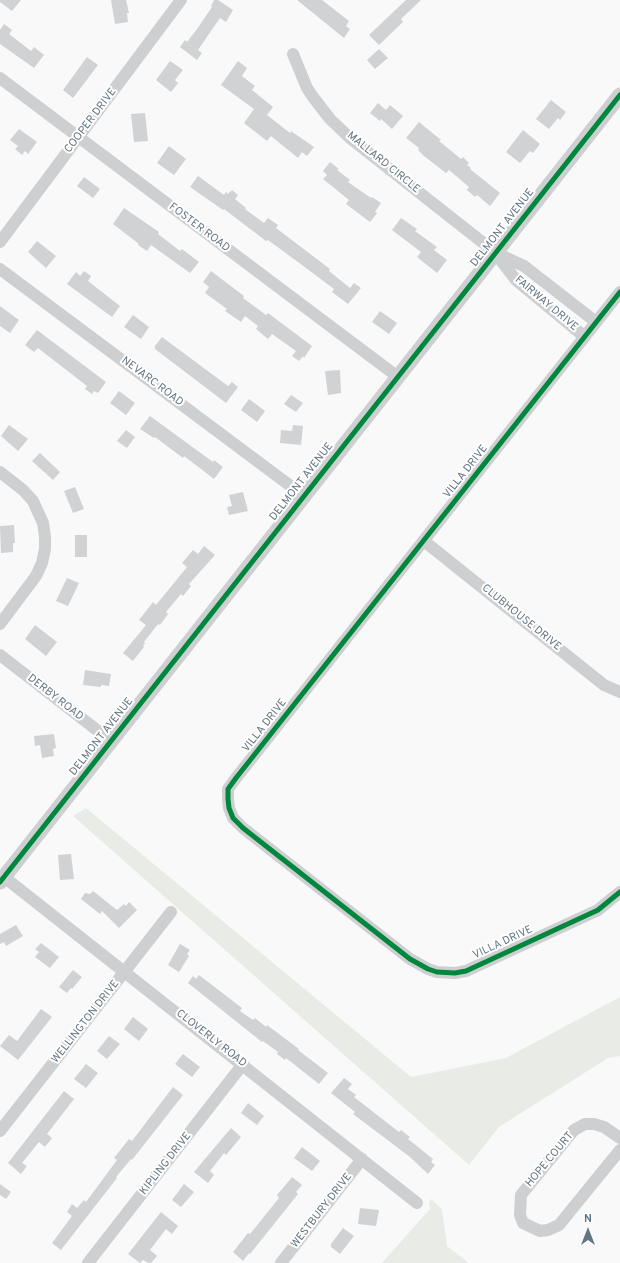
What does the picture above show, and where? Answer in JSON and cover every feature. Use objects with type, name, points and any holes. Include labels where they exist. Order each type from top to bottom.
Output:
[{"type":"street","name":"COOPER DRIVE","points":[[0,242],[79,138],[179,1]]},
{"type":"street","name":"MALLARD CIRCLE","points":[[293,54],[310,92],[324,112],[340,129],[496,253]]},
{"type":"street","name":"FOSTER ROAD","points":[[0,78],[398,377]]},
{"type":"street","name":"DELMONT AVENUE","points":[[2,879],[620,95]]},
{"type":"street","name":"FAIRWAY DRIVE","points":[[496,253],[524,266],[596,322]]},
{"type":"street","name":"FAIRWAY DRIVE","points":[[496,253],[516,280],[585,337]]},
{"type":"street","name":"NEVARC ROAD","points":[[0,269],[304,496]]},
{"type":"street","name":"VILLA DRIVE","points":[[620,292],[228,789],[229,808],[234,818],[243,828],[410,959],[428,969],[437,972],[455,973],[466,971],[598,910],[620,892]]},
{"type":"street","points":[[0,472],[23,490],[33,501],[43,523],[45,537],[45,550],[42,563],[36,576],[0,624]]},
{"type":"street","name":"CLUBHOUSE DRIVE","points":[[424,541],[604,685],[620,692]]},
{"type":"street","name":"DERBY ROAD","points":[[0,655],[111,741]]},
{"type":"street","name":"CLOVERLY ROAD","points":[[2,879],[243,1064],[417,1203]]},
{"type":"street","name":"WELLINGTON DRIVE","points":[[0,1131],[125,972],[170,912]]},
{"type":"street","name":"KIPLING DRIVE","points":[[88,1263],[243,1064]]},
{"type":"street","name":"HOPE COURT","points":[[620,1138],[604,1127],[594,1124],[585,1124],[574,1130],[521,1195],[520,1215],[523,1224],[540,1231],[548,1230],[559,1224],[620,1150]]},
{"type":"street","name":"WESTBURY DRIVE","points":[[281,1263],[362,1158]]},
{"type":"shaded area","points":[[86,808],[411,1077],[506,1058],[620,997],[620,1056],[608,1058],[499,1127],[469,1165],[73,816]]},
{"type":"shaded area","points":[[431,1199],[442,1209],[447,1246],[469,1263],[382,1263],[430,1209],[429,1203]]},
{"type":"building","points":[[0,0],[21,0],[12,11],[0,2]]},
{"type":"building","points":[[111,0],[126,0],[129,13],[127,13],[128,22],[115,24]]},
{"type":"building","points":[[214,0],[218,0],[233,10],[226,22],[220,18],[198,50],[202,53],[197,60],[180,47],[185,40],[187,42],[197,29],[212,7],[211,6]]},
{"type":"building","points":[[297,0],[322,0],[349,21],[346,26],[350,29],[344,38]]},
{"type":"building","points":[[406,0],[421,0],[401,19],[403,22],[379,45],[369,35]]},
{"type":"building","points":[[4,24],[12,30],[9,34],[31,51],[34,47],[44,55],[34,68],[0,44],[0,30]]},
{"type":"building","points":[[379,49],[388,58],[375,69],[367,60]]},
{"type":"building","points":[[87,57],[98,65],[73,98],[63,90]]},
{"type":"building","points":[[170,61],[183,70],[175,80],[178,83],[171,92],[156,80]]},
{"type":"building","points":[[238,61],[247,68],[242,76],[255,86],[252,90],[273,107],[267,115],[290,133],[291,131],[314,147],[307,156],[302,152],[298,158],[271,136],[267,141],[244,123],[254,109],[221,85]]},
{"type":"building","points":[[551,100],[566,112],[560,120],[558,118],[549,129],[536,119]]},
{"type":"building","points":[[378,103],[386,110],[390,105],[403,116],[392,129],[381,119],[380,121],[370,113]]},
{"type":"building","points":[[145,113],[148,141],[134,142],[131,114]]},
{"type":"building","points":[[419,122],[461,159],[463,157],[469,163],[467,165],[471,168],[470,169],[500,193],[490,206],[477,195],[475,197],[467,190],[469,187],[449,170],[446,173],[424,156],[418,150],[419,148],[406,138]]},
{"type":"building","points":[[19,129],[37,142],[28,154],[25,151],[22,155],[15,149],[18,146],[10,140]]},
{"type":"building","points":[[523,130],[540,144],[533,153],[530,151],[520,163],[506,152]]},
{"type":"building","points":[[169,146],[186,159],[174,175],[157,163]]},
{"type":"building","points":[[330,162],[339,169],[337,170],[350,180],[348,182],[381,203],[375,212],[377,213],[370,222],[346,204],[349,200],[323,179],[327,175],[323,171]]},
{"type":"building","points":[[198,176],[224,195],[226,192],[228,194],[232,190],[238,195],[235,199],[246,208],[245,209],[264,223],[268,218],[278,225],[276,228],[330,269],[329,271],[350,288],[354,283],[361,288],[348,304],[332,292],[334,289],[306,268],[268,240],[266,241],[224,209],[223,210],[190,187]]},
{"type":"building","points":[[84,177],[100,189],[93,198],[77,186]]},
{"type":"building","points":[[124,208],[159,232],[158,234],[180,251],[182,249],[199,262],[190,273],[151,245],[147,251],[113,224]]},
{"type":"building","points":[[401,218],[417,229],[415,231],[437,247],[434,250],[447,260],[437,273],[417,257],[421,252],[392,230]]},
{"type":"building","points":[[37,241],[56,256],[46,268],[28,252]]},
{"type":"building","points":[[84,271],[91,276],[88,281],[120,306],[112,317],[67,284],[76,272],[80,276]]},
{"type":"building","points":[[211,271],[244,296],[243,298],[266,315],[268,313],[312,346],[304,358],[303,356],[299,361],[292,356],[296,351],[272,334],[268,339],[256,329],[258,326],[245,316],[241,322],[225,311],[227,309],[205,293],[209,287],[203,282]]},
{"type":"building","points":[[0,306],[19,320],[10,333],[0,326]]},
{"type":"building","points":[[380,311],[397,323],[389,334],[372,322]]},
{"type":"building","points":[[133,315],[149,327],[141,339],[124,327]]},
{"type":"building","points":[[37,330],[106,382],[98,393],[94,391],[92,394],[85,389],[87,386],[38,348],[34,352],[25,345]]},
{"type":"building","points":[[162,337],[228,386],[232,382],[238,387],[226,403],[155,349],[155,346]]},
{"type":"building","points":[[340,370],[341,393],[328,395],[325,371]]},
{"type":"building","points":[[119,391],[135,403],[126,415],[110,403]]},
{"type":"building","points":[[291,395],[303,403],[296,412],[284,404]]},
{"type":"building","points":[[249,399],[265,411],[257,422],[241,410]]},
{"type":"building","points":[[150,416],[213,462],[214,460],[223,467],[214,479],[184,456],[183,458],[155,437],[154,438],[140,429]]},
{"type":"building","points":[[9,425],[28,439],[18,451],[1,436]]},
{"type":"building","points":[[293,425],[303,426],[301,445],[280,443],[281,430],[292,431]]},
{"type":"building","points":[[126,430],[135,437],[127,448],[117,441]]},
{"type":"building","points":[[40,453],[60,472],[53,480],[32,461]]},
{"type":"building","points":[[75,487],[84,509],[73,513],[64,491]]},
{"type":"building","points":[[243,492],[248,511],[229,515],[227,507],[232,506],[229,495]]},
{"type":"building","points":[[14,525],[15,543],[13,543],[13,552],[1,553],[0,526]]},
{"type":"building","points":[[75,535],[87,535],[87,557],[75,557]]},
{"type":"building","points":[[204,546],[215,555],[189,584],[191,586],[183,596],[181,594],[166,612],[168,614],[144,642],[144,647],[133,661],[123,653],[146,625],[139,620],[153,602],[156,605],[187,567],[182,563],[193,550],[198,554]]},
{"type":"building","points":[[67,578],[79,583],[68,606],[56,601]]},
{"type":"building","points":[[35,625],[57,642],[46,656],[25,639]]},
{"type":"building","points":[[85,670],[111,674],[109,686],[101,685],[101,687],[83,685]]},
{"type":"building","points":[[54,734],[56,748],[53,749],[54,756],[42,758],[40,745],[35,746],[34,736]]},
{"type":"building","points":[[71,854],[74,879],[60,880],[58,855]]},
{"type":"building","points":[[93,891],[117,910],[124,904],[126,906],[129,902],[137,910],[119,928],[102,911],[100,914],[81,899],[85,893],[90,894]]},
{"type":"building","points":[[16,925],[23,936],[6,946],[4,942],[0,944],[0,934]]},
{"type":"building","points":[[41,943],[59,957],[50,968],[35,957],[39,952],[35,949]]},
{"type":"building","points":[[180,944],[190,950],[187,954],[189,956],[179,972],[168,965]]},
{"type":"building","points":[[73,970],[82,977],[67,993],[59,987]]},
{"type":"building","points":[[199,975],[242,1008],[240,1011],[253,1020],[255,1018],[266,1027],[267,1025],[328,1073],[319,1084],[286,1058],[285,1060],[277,1054],[278,1052],[263,1041],[262,1042],[188,983],[193,976],[196,979]]},
{"type":"building","points":[[41,1009],[52,1017],[18,1060],[0,1046],[9,1035],[17,1041]]},
{"type":"building","points":[[133,1017],[148,1029],[139,1041],[124,1029]]},
{"type":"building","points":[[109,1036],[120,1044],[107,1059],[97,1051]]},
{"type":"building","points":[[183,1054],[200,1067],[192,1077],[175,1064]]},
{"type":"building","points":[[86,1064],[98,1073],[86,1088],[74,1079]]},
{"type":"building","points":[[344,1078],[352,1084],[348,1089],[356,1095],[354,1097],[399,1132],[401,1130],[410,1137],[408,1139],[433,1159],[431,1162],[435,1165],[428,1174],[410,1157],[353,1114],[355,1112],[331,1093]]},
{"type":"building","points":[[173,1087],[183,1095],[132,1160],[131,1159],[116,1177],[117,1178],[61,1250],[52,1243],[72,1216],[67,1212],[72,1204],[77,1208],[84,1200],[86,1202],[117,1160],[114,1158],[129,1139],[132,1141]]},
{"type":"building","points":[[64,1091],[74,1099],[47,1134],[52,1138],[45,1147],[39,1142],[22,1163],[27,1166],[21,1174],[8,1163]]},
{"type":"building","points":[[248,1103],[264,1116],[257,1125],[241,1113]]},
{"type":"building","points":[[231,1128],[241,1137],[226,1155],[224,1153],[210,1171],[214,1175],[208,1183],[194,1172]]},
{"type":"building","points":[[302,1147],[320,1161],[312,1171],[294,1158]]},
{"type":"building","points":[[292,1177],[302,1185],[296,1192],[298,1194],[243,1261],[233,1252],[248,1233],[250,1234],[279,1198],[277,1195]]},
{"type":"building","points":[[0,1184],[11,1192],[6,1199],[0,1195]]},
{"type":"building","points":[[184,1184],[194,1192],[181,1207],[172,1200]]},
{"type":"building","points":[[360,1208],[379,1210],[376,1226],[358,1224]]},
{"type":"building","points":[[161,1212],[178,1226],[172,1234],[166,1229],[150,1250],[157,1256],[151,1263],[143,1260],[140,1263],[128,1254]]},
{"type":"building","points":[[343,1228],[354,1236],[340,1254],[331,1247],[331,1244]]},
{"type":"cycle path","points":[[0,882],[620,95]]},
{"type":"cycle path","points":[[620,292],[228,789],[229,808],[233,818],[243,828],[410,959],[428,969],[437,972],[455,973],[466,971],[598,910],[620,892]]}]
